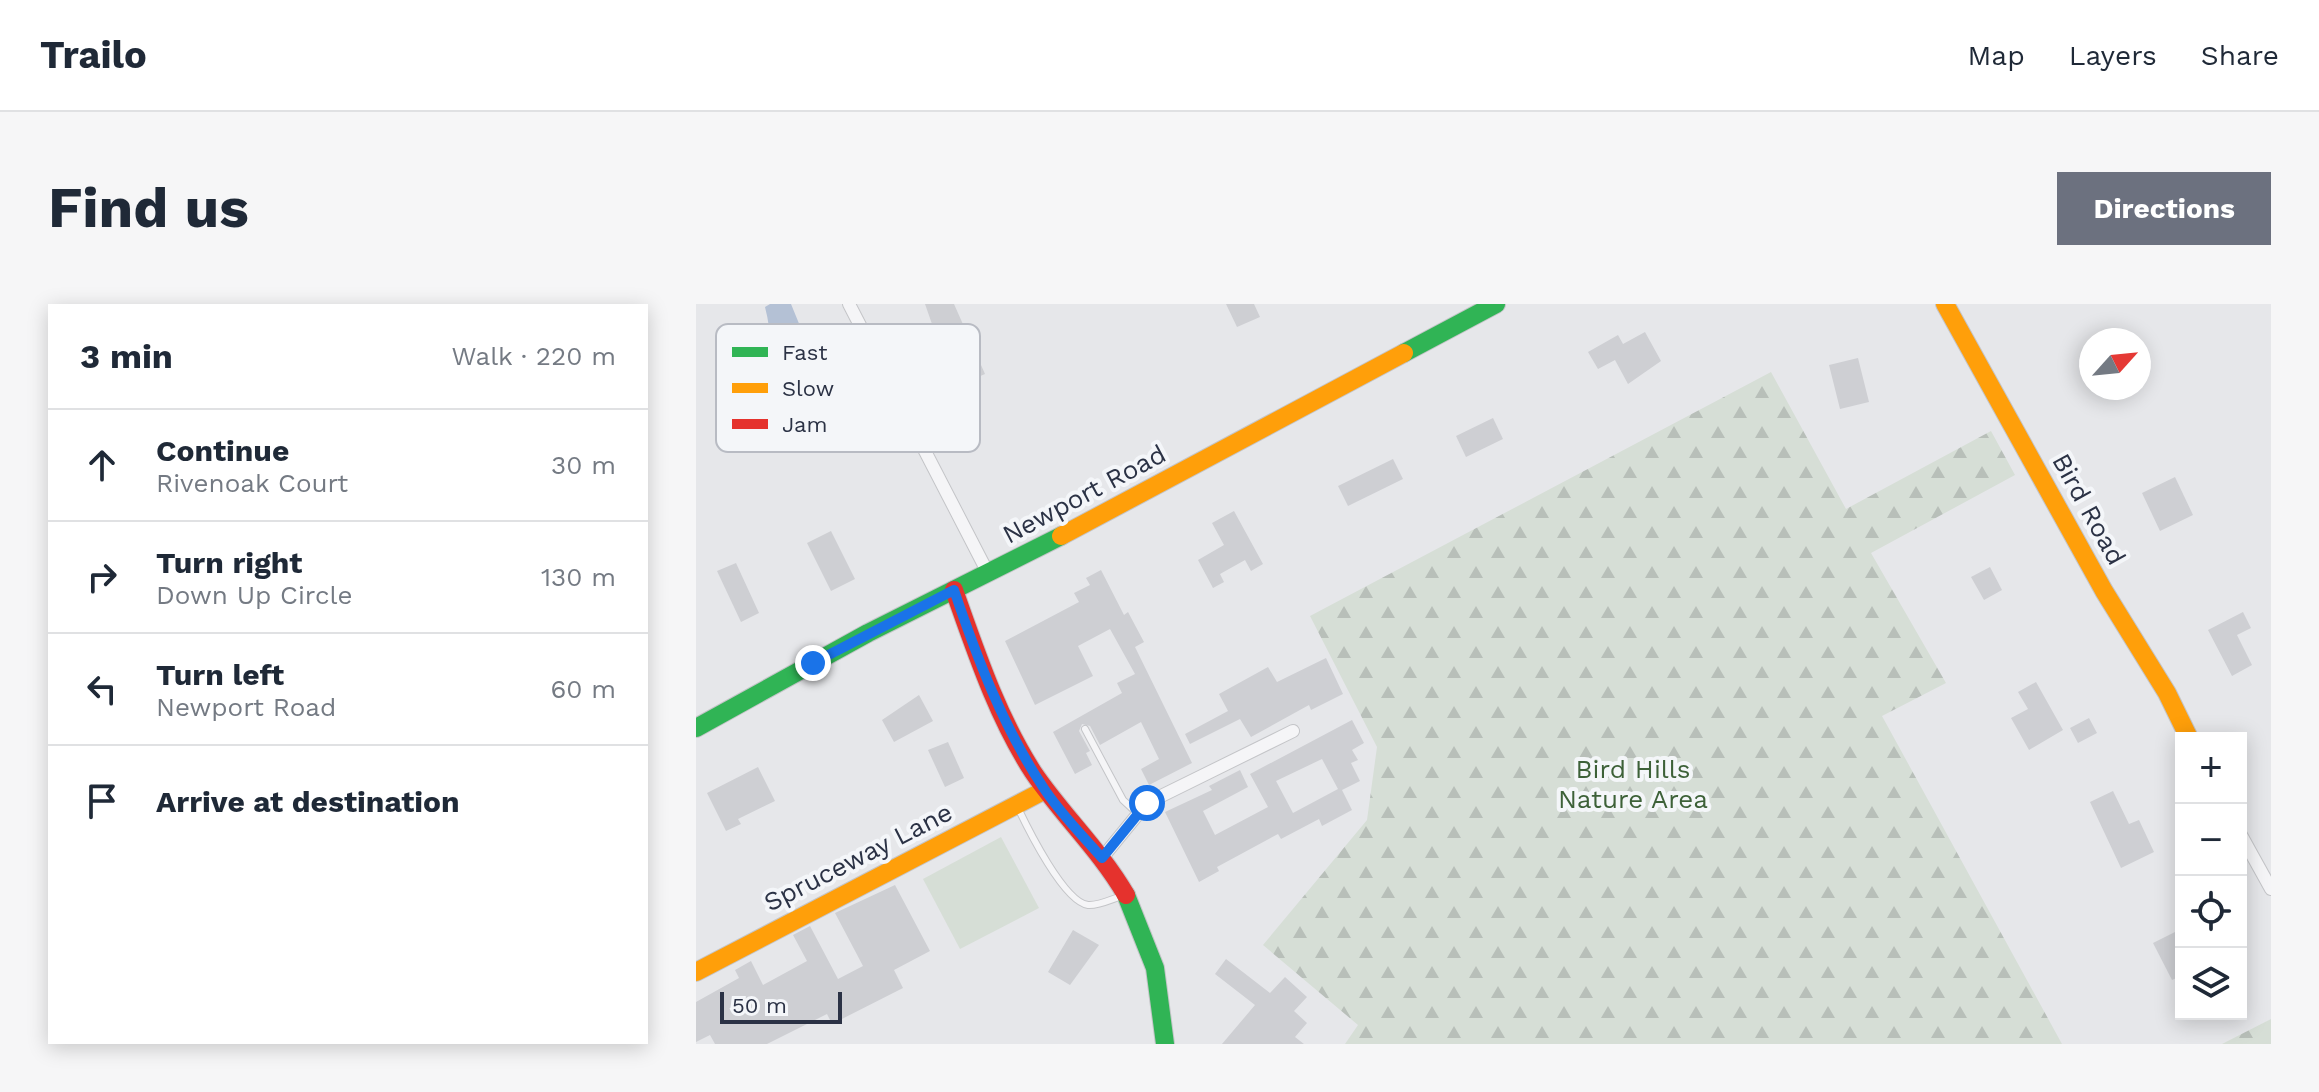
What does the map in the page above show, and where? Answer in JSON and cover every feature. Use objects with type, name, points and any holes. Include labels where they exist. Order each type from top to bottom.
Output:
[{"type":"street","points":[[849,304],[859,324]]},
{"type":"street","name":"Newport Road","points":[[696,728],[868,633],[988,573],[1496,304]]},
{"type":"street","name":"Bird Road","points":[[1945,304],[2104,591],[2167,693],[2186,732]]},
{"type":"street","points":[[925,452],[988,573]]},
{"type":"street","points":[[954,590],[977,657],[1023,756],[1045,790],[1102,858],[1141,922],[1155,960],[1163,997],[1165,1044]]},
{"type":"street","points":[[1102,858],[1147,803],[1293,731]]},
{"type":"street","name":"Spruceway Lane","points":[[696,972],[1045,790]]},
{"type":"street","points":[[2247,846],[2271,889]]},
{"type":"lane","points":[[1085,729],[1123,800],[1137,813]]},
{"type":"lane","points":[[1016,805],[1058,877],[1080,903],[1090,905],[1125,895]]},
{"type":"green space","name":"Bird Hills Nature Area","points":[[1771,372],[1846,509],[1991,431],[2015,475],[1871,553],[1946,683],[1882,716],[2062,1044],[1345,1044],[1358,1025],[1263,945],[1367,820],[1377,747],[1310,616]]},
{"type":"green space","points":[[1001,837],[1039,908],[960,949],[923,879]]},
{"type":"green space","points":[[2271,1019],[2271,1044],[2222,1044]]},
{"type":"water","points":[[770,304],[791,304],[799,324],[768,324],[765,307]]},
{"type":"building","points":[[925,304],[954,304],[963,324],[932,324]]},
{"type":"building","points":[[1226,304],[1254,304],[1260,317],[1237,327]]},
{"type":"building","points":[[1645,332],[1661,361],[1628,384],[1615,360],[1598,369],[1588,352],[1618,335],[1623,344]]},
{"type":"building","points":[[1858,358],[1869,402],[1840,409],[1829,365]]},
{"type":"building","points":[[1493,418],[1503,439],[1466,457],[1456,436]]},
{"type":"building","points":[[1393,459],[1403,479],[1348,506],[1338,486]]},
{"type":"building","points":[[2175,477],[2193,515],[2160,531],[2142,493]]},
{"type":"building","points":[[1234,511],[1263,564],[1251,571],[1245,560],[1220,574],[1224,582],[1213,588],[1198,560],[1224,545],[1212,523]]},
{"type":"building","points":[[831,531],[855,579],[831,591],[807,543]]},
{"type":"building","points":[[736,563],[759,613],[741,622],[717,571]]},
{"type":"building","points":[[1990,567],[2002,590],[1984,600],[1971,577]]},
{"type":"building","points":[[1101,570],[1124,615],[1128,612],[1144,642],[1135,647],[1192,763],[1149,785],[1141,769],[1159,759],[1141,722],[1100,745],[1090,726],[1082,724],[1079,731],[1090,751],[1086,753],[1092,765],[1075,774],[1053,732],[1122,693],[1117,683],[1135,674],[1110,629],[1078,646],[1093,676],[1035,705],[1005,641],[1079,602],[1074,593],[1090,585],[1086,578]]},
{"type":"building","points":[[2243,612],[2251,628],[2237,635],[2252,665],[2232,676],[2208,630]]},
{"type":"building","points":[[1326,658],[1343,694],[1311,710],[1309,705],[1251,737],[1240,719],[1190,744],[1185,734],[1228,711],[1219,694],[1268,667],[1277,682]]},
{"type":"building","points":[[2036,682],[2063,730],[2029,750],[2011,718],[2028,709],[2018,692]]},
{"type":"building","points":[[919,695],[933,721],[894,742],[882,720]]},
{"type":"building","points":[[2089,718],[2097,733],[2078,743],[2070,728]]},
{"type":"building","points":[[1352,720],[1364,743],[1352,750],[1358,760],[1351,763],[1360,781],[1342,790],[1352,810],[1322,826],[1319,819],[1281,839],[1278,834],[1217,867],[1219,871],[1199,882],[1165,812],[1212,790],[1209,786],[1240,770],[1248,787],[1203,811],[1215,835],[1268,807],[1250,774]],"holes":[[[1322,759],[1338,789],[1293,813],[1276,781]]]},
{"type":"building","points":[[948,742],[964,778],[945,787],[928,750]]},
{"type":"building","points":[[758,767],[775,801],[738,819],[741,824],[726,831],[707,793]]},
{"type":"building","points":[[2113,791],[2129,824],[2139,820],[2154,852],[2121,868],[2090,802]]},
{"type":"building","points":[[895,885],[930,951],[894,970],[903,988],[832,1024],[827,1014],[767,1044],[715,1044],[710,1035],[696,1042],[696,1002],[739,978],[735,970],[751,961],[763,985],[807,961],[793,935],[810,926],[838,979],[863,966],[835,913]]},
{"type":"building","points":[[1073,930],[1099,945],[1070,985],[1048,972]]},
{"type":"building","points":[[2175,932],[2175,979],[2172,980],[2153,943]]},
{"type":"building","points":[[1226,959],[1270,993],[1285,977],[1307,997],[1294,1011],[1307,1023],[1295,1037],[1304,1044],[1222,1044],[1255,1005],[1215,974]]},
{"type":"traffic: fast","points":[[1404,353],[1496,304]]},
{"type":"traffic: fast","points":[[696,728],[868,633],[1061,536]]},
{"type":"traffic: fast","points":[[1126,895],[1155,968],[1165,1044]]},
{"type":"traffic: slow","points":[[1945,304],[2104,591],[2167,693],[2186,732]]},
{"type":"traffic: slow","points":[[1061,536],[1404,353]]},
{"type":"traffic: slow","points":[[696,972],[1045,790]]},
{"type":"traffic: jam","points":[[954,590],[988,683],[1020,751],[1044,788],[1105,863],[1126,895]]},
{"type":"route","points":[[813,663],[954,590],[977,657],[1023,756],[1045,790],[1102,858],[1129,821],[1147,803]]}]
